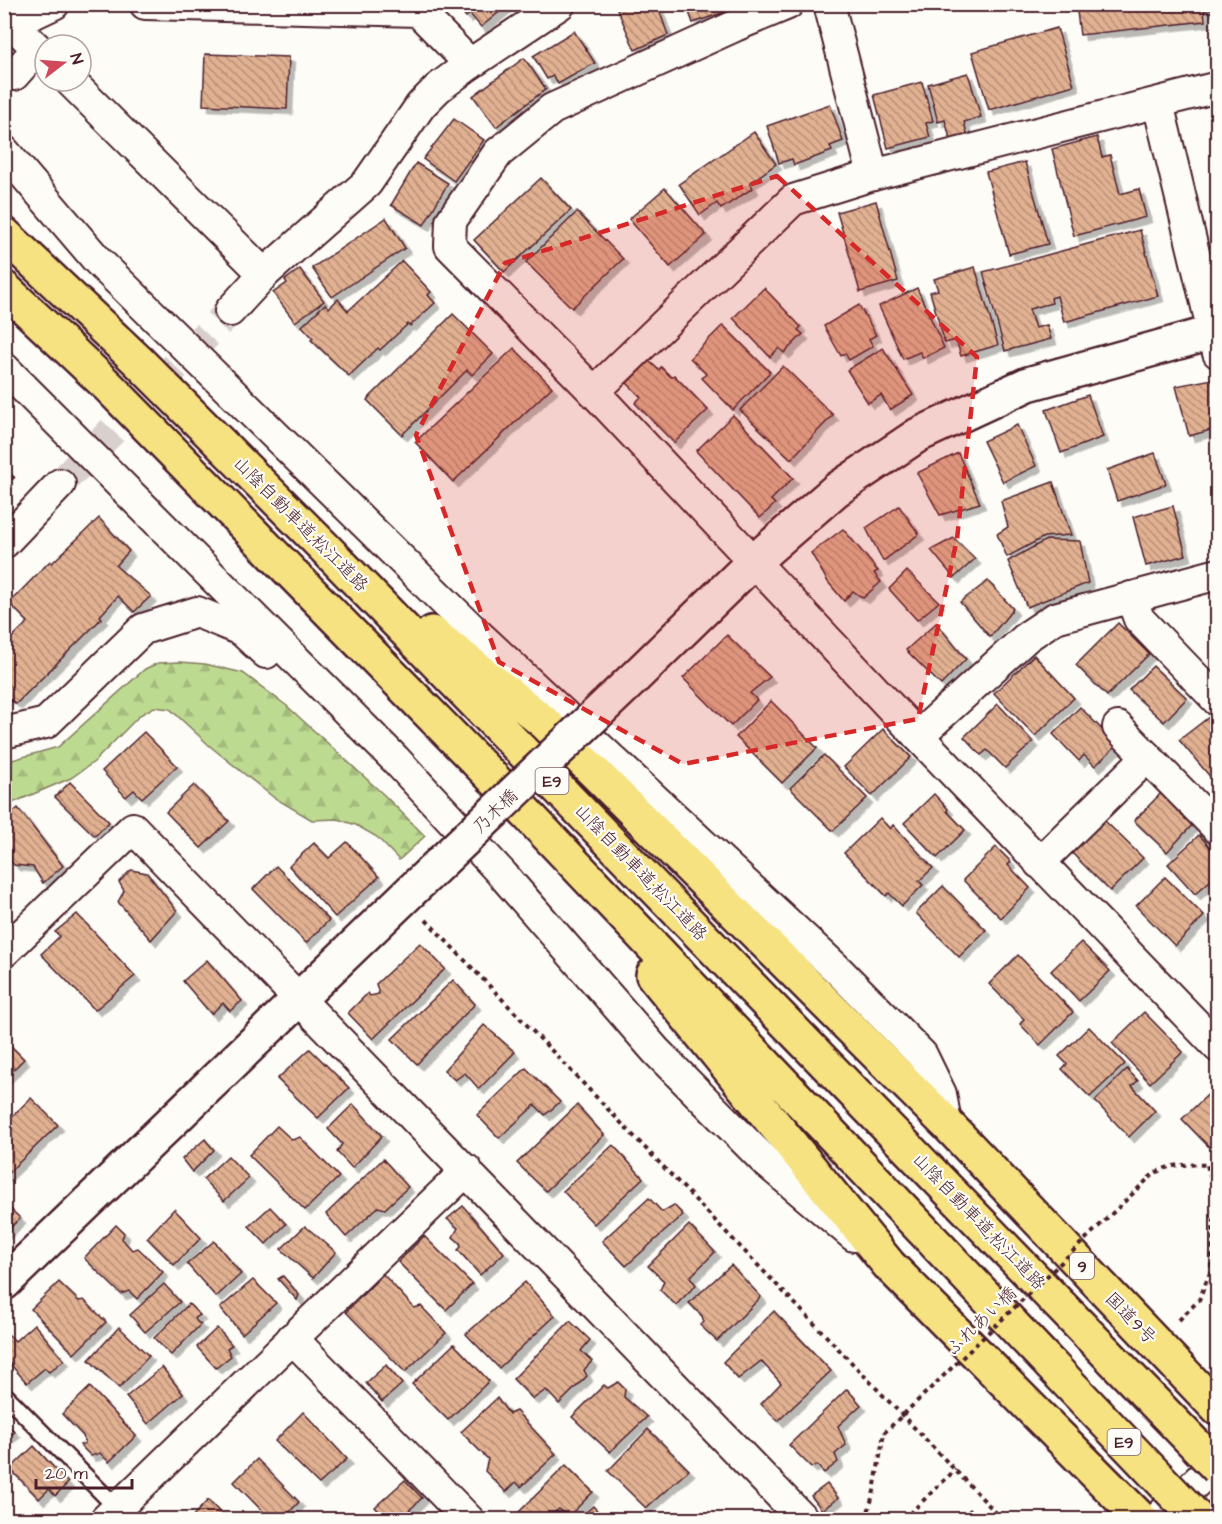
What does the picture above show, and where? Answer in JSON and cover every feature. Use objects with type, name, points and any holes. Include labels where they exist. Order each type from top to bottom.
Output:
[{"type":"highway","name":"山陰自動車道;松江道路","points":[[4,234],[137,360],[323,546],[1218,1468]]},
{"type":"highway","name":"E9","points":[[4,288],[109,387],[491,776],[1199,1520]]},
{"type":"highway","name":"国道9号","points":[[323,546],[545,723],[946,1123],[1218,1409]]},
{"type":"highway","points":[[491,776],[889,1265],[1142,1520]]},
{"type":"street","points":[[33,45],[8,20],[54,4]]},
{"type":"street","points":[[145,4],[418,11],[470,64]]},
{"type":"street","points":[[230,311],[264,274],[367,183],[425,101],[438,88],[560,4]]},
{"type":"street","points":[[788,4],[552,109],[498,153],[451,221],[450,246],[594,392],[1039,863],[1216,1043]]},
{"type":"street","points":[[829,4],[873,175]]},
{"type":"street","points":[[14,75],[33,60]]},
{"type":"street","points":[[594,392],[793,200],[873,175],[1218,87]]},
{"type":"street","points":[[82,93],[264,274]]},
{"type":"street","points":[[1158,103],[1216,338]]},
{"type":"street","points":[[4,151],[115,278],[471,628],[837,969],[922,1055],[941,1094],[946,1123]]},
{"type":"street","name":"乃木橋","points":[[4,1284],[753,562],[836,490],[918,435],[1028,384],[1216,338]]},
{"type":"street","points":[[4,368],[395,759],[502,875],[656,1051],[765,1161],[889,1265]]},
{"type":"street","points":[[4,543],[60,484]]},
{"type":"street","points":[[918,736],[1028,636],[1055,618],[1218,574]]},
{"type":"street","points":[[1131,597],[1139,619],[1218,700]]},
{"type":"street","points":[[4,733],[46,723],[143,629],[197,612],[241,630],[332,716],[395,759]]},
{"type":"street","points":[[1118,727],[1218,829]]},
{"type":"street","points":[[1039,863],[1147,757]]},
{"type":"street","points":[[4,952],[134,828],[804,1520]]},
{"type":"street","points":[[117,1516],[292,1338],[467,1170]]},
{"type":"street","points":[[292,1338],[469,1520]]},
{"type":"street","points":[[1156,1520],[1218,1462]]},
{"type":"lane","points":[[4,1394],[117,1516]]},
{"type":"path","points":[[4,470],[17,481]]},
{"type":"path","points":[[408,895],[1003,1520]]},
{"type":"path","name":"ふれあい橋","points":[[866,1520],[874,1491],[884,1433],[1149,1178],[1162,1168],[1184,1165],[1218,1165]]},
{"type":"path","points":[[1174,1324],[1199,1300],[1211,1270],[1215,1194],[1207,1165]]},
{"type":"path","points":[[903,1520],[956,1469]]},
{"type":"highlighted area","points":[[777,176],[977,357],[957,539],[918,719],[683,764],[499,662],[416,435],[505,263]]},
{"type":"green space","points":[[158,663],[205,664],[243,673],[287,706],[425,836],[399,860],[377,837],[356,825],[337,819],[312,820],[273,797],[211,747],[170,709],[154,707],[140,715],[94,762],[71,778],[5,806],[5,762],[58,747],[145,669]]},
{"type":"building","points":[[455,4],[509,4],[481,27],[470,14],[466,17]]},
{"type":"building","points":[[615,4],[657,4],[668,35],[635,50]]},
{"type":"building","points":[[686,4],[739,4],[739,7],[693,23]]},
{"type":"building","points":[[1076,4],[1213,4],[1214,9],[1204,10],[1205,21],[1080,35]]},
{"type":"building","points":[[1057,28],[1074,85],[989,110],[972,52]]},
{"type":"building","points":[[574,31],[595,63],[558,84],[553,76],[547,79],[533,56]]},
{"type":"building","points":[[205,54],[289,57],[287,109],[203,105]]},
{"type":"building","points":[[524,58],[546,89],[496,127],[473,96]]},
{"type":"building","points":[[968,73],[981,117],[964,122],[968,137],[951,142],[945,120],[938,122],[928,84]]},
{"type":"building","points":[[922,82],[933,121],[926,123],[930,137],[888,148],[874,95]]},
{"type":"building","points":[[830,104],[843,141],[830,146],[832,151],[794,165],[792,159],[779,163],[767,126]]},
{"type":"building","points":[[454,119],[484,140],[454,181],[423,159]]},
{"type":"building","points":[[754,132],[776,164],[750,183],[753,188],[721,209],[717,203],[700,215],[679,184]]},
{"type":"building","points":[[1097,137],[1102,157],[1110,155],[1120,194],[1139,189],[1146,217],[1074,236],[1052,149]]},
{"type":"building","points":[[1025,162],[1048,244],[1009,254],[986,172]]},
{"type":"building","points":[[416,163],[448,183],[424,225],[391,205]]},
{"type":"building","points":[[541,178],[571,210],[504,272],[474,240]]},
{"type":"building","points":[[665,188],[706,235],[670,267],[629,219]]},
{"type":"building","points":[[876,201],[898,281],[860,292],[837,212]]},
{"type":"building","points":[[577,212],[623,259],[572,308],[526,262]]},
{"type":"building","points":[[386,218],[405,248],[332,297],[312,268]]},
{"type":"building","points":[[1140,230],[1158,296],[1064,322],[1057,296],[1051,298],[1052,303],[1029,309],[1035,328],[1047,325],[1051,339],[1005,351],[983,272]]},
{"type":"building","points":[[402,261],[431,292],[428,295],[435,303],[380,350],[378,348],[349,376],[311,340],[313,338],[302,326],[325,304],[329,308],[338,299],[348,311]]},
{"type":"building","points":[[975,267],[998,345],[961,356],[956,340],[945,343],[930,292],[938,290],[934,279]]},
{"type":"building","points":[[300,269],[324,301],[295,322],[273,293],[287,283],[285,280]]},
{"type":"building","points":[[764,288],[801,327],[798,330],[803,334],[784,353],[779,348],[770,357],[733,318]]},
{"type":"building","points":[[917,288],[944,348],[923,358],[920,352],[903,359],[879,306]]},
{"type":"building","points":[[859,305],[876,335],[869,339],[873,346],[849,360],[845,353],[841,356],[824,326]]},
{"type":"building","points":[[453,314],[493,354],[472,375],[467,370],[402,435],[367,400]]},
{"type":"building","points":[[723,325],[770,372],[733,410],[702,378],[706,374],[690,358]]},
{"type":"building","points":[[514,348],[552,387],[453,482],[415,442]]},
{"type":"building","points":[[883,348],[913,395],[890,410],[881,395],[868,403],[847,370]]},
{"type":"building","points":[[649,361],[659,370],[661,367],[671,377],[674,375],[708,410],[674,443],[635,403],[641,397],[627,383]]},
{"type":"building","points":[[783,366],[833,415],[791,459],[740,410]]},
{"type":"building","points":[[1212,379],[1218,397],[1218,428],[1189,436],[1176,386]]},
{"type":"building","points":[[1088,395],[1103,437],[1061,453],[1046,410]]},
{"type":"building","points":[[733,415],[793,478],[771,500],[775,504],[760,518],[696,451]]},
{"type":"building","points":[[1017,425],[1036,466],[1003,482],[983,441]]},
{"type":"building","points":[[958,453],[980,503],[940,515],[917,473]]},
{"type":"building","points":[[1155,453],[1166,484],[1117,501],[1107,470]]},
{"type":"building","points":[[1053,482],[1071,535],[1044,537],[1007,557],[997,534],[1008,527],[1001,501]]},
{"type":"building","points":[[899,506],[919,534],[883,561],[866,528]]},
{"type":"building","points":[[1173,506],[1186,555],[1146,566],[1133,517]]},
{"type":"building","points":[[99,518],[129,551],[116,566],[151,596],[134,612],[118,596],[100,616],[102,618],[16,704],[4,694],[4,645],[28,622],[9,603],[50,561],[52,563]]},
{"type":"building","points":[[843,529],[878,571],[874,573],[881,582],[863,598],[853,591],[844,601],[828,582],[811,553]]},
{"type":"building","points":[[954,538],[975,559],[954,578],[931,550]]},
{"type":"building","points":[[1046,540],[1080,541],[1088,583],[1027,607],[1008,561]]},
{"type":"building","points":[[907,571],[939,602],[917,620],[889,589]]},
{"type":"building","points":[[988,581],[1013,609],[990,637],[960,602]]},
{"type":"building","points":[[936,623],[966,659],[941,685],[906,650]]},
{"type":"building","points":[[1118,623],[1149,654],[1107,696],[1076,665]]},
{"type":"building","points":[[727,635],[770,677],[750,693],[757,700],[731,726],[683,678]]},
{"type":"building","points":[[1034,655],[1074,698],[1035,736],[994,693]]},
{"type":"building","points":[[1153,666],[1187,698],[1164,722],[1129,690]]},
{"type":"building","points":[[771,701],[817,748],[782,783],[736,737]]},
{"type":"building","points":[[998,704],[1033,742],[1005,768],[987,750],[981,755],[964,737]]},
{"type":"building","points":[[1080,707],[1117,745],[1095,766],[1084,755],[1079,761],[1053,734]]},
{"type":"building","points":[[1213,714],[1218,719],[1218,777],[1213,780],[1179,740]]},
{"type":"building","points":[[883,729],[911,757],[872,796],[844,767]]},
{"type":"building","points":[[144,732],[177,766],[142,798],[134,790],[126,797],[102,771]]},
{"type":"building","points":[[824,755],[867,798],[833,831],[790,788]]},
{"type":"building","points":[[70,782],[109,822],[95,836],[55,797]]},
{"type":"building","points":[[194,785],[229,821],[201,848],[166,812]]},
{"type":"building","points":[[1164,790],[1196,821],[1167,852],[1134,821]]},
{"type":"building","points":[[934,794],[965,830],[937,858],[904,823]]},
{"type":"building","points":[[18,808],[63,866],[43,883],[33,867],[14,865],[4,853],[4,820]]},
{"type":"building","points":[[880,818],[890,829],[893,825],[933,868],[919,881],[923,885],[902,906],[889,893],[886,896],[844,853]]},
{"type":"building","points":[[1104,820],[1143,858],[1110,891],[1071,852]]},
{"type":"building","points":[[1199,835],[1218,856],[1218,874],[1195,894],[1168,864]]},
{"type":"building","points":[[347,842],[379,877],[335,917],[289,866],[314,843],[329,858]]},
{"type":"building","points":[[996,847],[1011,862],[1008,865],[1030,888],[1001,918],[963,880]]},
{"type":"building","points":[[276,866],[329,920],[306,943],[253,889]]},
{"type":"building","points":[[131,870],[147,873],[177,911],[151,940],[118,902],[124,891],[119,882]]},
{"type":"building","points":[[1165,877],[1204,916],[1175,946],[1136,906]]},
{"type":"building","points":[[943,886],[986,930],[959,957],[916,913]]},
{"type":"building","points":[[77,914],[135,976],[95,1010],[41,954],[60,936],[55,932]]},
{"type":"building","points":[[1081,942],[1110,971],[1079,1001],[1051,971]]},
{"type":"building","points":[[420,943],[445,969],[373,1039],[348,1013],[368,993],[370,996],[379,994],[376,984]]},
{"type":"building","points":[[1018,955],[1073,1012],[1040,1045],[1020,1024],[1024,1019],[989,984]]},
{"type":"building","points":[[207,960],[242,1001],[230,1011],[223,1003],[211,1014],[183,981]]},
{"type":"building","points":[[453,980],[475,1004],[417,1064],[392,1039]]},
{"type":"building","points":[[1144,1012],[1183,1052],[1150,1083],[1112,1043]]},
{"type":"building","points":[[484,1025],[515,1052],[479,1089],[465,1073],[455,1080],[444,1070]]},
{"type":"building","points":[[1089,1027],[1125,1064],[1090,1097],[1062,1069],[1067,1064],[1059,1056]]},
{"type":"building","points":[[4,1039],[24,1059],[4,1079]]},
{"type":"building","points":[[310,1049],[349,1088],[318,1118],[277,1079]]},
{"type":"building","points":[[526,1068],[560,1102],[545,1115],[535,1105],[499,1138],[477,1115]]},
{"type":"building","points":[[1127,1069],[1138,1081],[1132,1086],[1155,1111],[1129,1137],[1095,1101]]},
{"type":"building","points":[[1218,1085],[1218,1145],[1212,1150],[1182,1119]]},
{"type":"building","points":[[31,1098],[58,1125],[5,1176],[4,1124]]},
{"type":"building","points":[[353,1104],[382,1136],[352,1168],[337,1152],[342,1144],[328,1129]]},
{"type":"building","points":[[577,1105],[604,1135],[546,1191],[517,1163]]},
{"type":"building","points":[[277,1126],[292,1140],[300,1137],[339,1177],[305,1210],[249,1155]]},
{"type":"building","points":[[205,1139],[214,1150],[192,1172],[182,1159]]},
{"type":"building","points":[[613,1145],[643,1178],[594,1224],[563,1191]]},
{"type":"building","points":[[228,1156],[249,1178],[224,1201],[203,1179]]},
{"type":"building","points":[[383,1159],[408,1187],[385,1209],[378,1207],[346,1237],[326,1214]]},
{"type":"building","points":[[649,1198],[662,1212],[674,1205],[683,1215],[626,1266],[602,1241]]},
{"type":"building","points":[[4,1203],[20,1218],[4,1234]]},
{"type":"building","points":[[463,1206],[504,1253],[480,1275],[458,1250],[461,1247],[460,1243],[453,1237],[458,1228],[447,1219]]},
{"type":"building","points":[[270,1207],[286,1224],[266,1244],[249,1226]]},
{"type":"building","points":[[174,1209],[201,1238],[174,1265],[147,1238]]},
{"type":"building","points":[[116,1225],[124,1233],[122,1239],[132,1250],[138,1248],[163,1272],[137,1299],[129,1291],[121,1294],[84,1258]]},
{"type":"building","points":[[689,1225],[715,1252],[690,1277],[696,1285],[676,1305],[660,1290],[664,1281],[648,1266]]},
{"type":"building","points":[[305,1226],[336,1252],[313,1278],[281,1249]]},
{"type":"building","points":[[424,1236],[472,1284],[446,1310],[398,1262]]},
{"type":"building","points":[[214,1241],[241,1274],[216,1297],[187,1264]]},
{"type":"building","points":[[731,1265],[761,1297],[717,1341],[700,1325],[704,1322],[702,1316],[689,1303]]},
{"type":"building","points":[[383,1274],[414,1308],[421,1306],[446,1333],[405,1372],[346,1312]]},
{"type":"building","points":[[283,1276],[299,1295],[297,1300],[278,1279]]},
{"type":"building","points":[[253,1280],[276,1303],[242,1334],[220,1308]]},
{"type":"building","points":[[59,1282],[79,1301],[84,1300],[106,1322],[74,1354],[31,1309]]},
{"type":"building","points":[[525,1282],[555,1316],[499,1368],[466,1334]]},
{"type":"building","points":[[164,1284],[180,1302],[145,1332],[130,1315]]},
{"type":"building","points":[[189,1304],[200,1315],[195,1318],[201,1324],[171,1355],[154,1338]]},
{"type":"building","points":[[774,1311],[831,1371],[778,1421],[761,1404],[781,1383],[761,1361],[738,1379],[723,1362]]},
{"type":"building","points":[[570,1321],[590,1340],[581,1351],[592,1361],[584,1370],[587,1376],[559,1404],[546,1390],[533,1399],[513,1379]]},
{"type":"building","points":[[34,1324],[64,1360],[49,1372],[45,1368],[27,1383],[4,1357],[4,1339],[9,1335],[15,1341]]},
{"type":"building","points":[[119,1327],[149,1356],[119,1388],[89,1360]]},
{"type":"building","points":[[217,1328],[232,1345],[227,1348],[231,1356],[216,1368],[197,1347]]},
{"type":"building","points":[[454,1344],[489,1381],[448,1420],[412,1384]]},
{"type":"building","points":[[386,1365],[402,1384],[382,1402],[366,1383]]},
{"type":"building","points":[[162,1367],[183,1394],[148,1424],[126,1397]]},
{"type":"building","points":[[618,1382],[625,1389],[624,1397],[647,1417],[610,1452],[572,1417],[604,1385],[608,1388]]},
{"type":"building","points":[[90,1387],[136,1436],[109,1462],[100,1453],[91,1456],[80,1445],[85,1443],[83,1436],[62,1414]]},
{"type":"building","points":[[847,1389],[861,1405],[838,1426],[846,1445],[835,1454],[838,1462],[824,1473],[817,1465],[811,1467],[789,1445]]},
{"type":"building","points":[[497,1398],[509,1414],[516,1411],[556,1454],[521,1487],[516,1482],[506,1492],[485,1471],[488,1459],[461,1432]]},
{"type":"building","points":[[303,1412],[347,1459],[319,1484],[275,1441]]},
{"type":"building","points":[[4,1422],[15,1432],[4,1440]]},
{"type":"building","points":[[648,1429],[689,1470],[646,1508],[608,1471]]},
{"type":"building","points":[[34,1446],[68,1483],[55,1496],[49,1489],[39,1499],[10,1469]]},
{"type":"building","points":[[257,1459],[299,1502],[282,1520],[271,1520],[234,1482]]},
{"type":"building","points":[[566,1465],[593,1492],[568,1517],[559,1509],[549,1517],[551,1520],[517,1520],[514,1517]]},
{"type":"building","points":[[405,1480],[422,1498],[399,1520],[387,1520],[375,1507]]},
{"type":"building","points":[[827,1484],[838,1498],[822,1510],[811,1496]]},
{"type":"building","points":[[208,1500],[227,1520],[189,1520]]},
{"type":"building","points":[[593,1506],[606,1520],[577,1520]]},
{"type":"building","points":[[970,1509],[979,1520],[958,1520]]},
{"type":"building","points":[[365,1511],[373,1520],[356,1520]]},
{"type":"tunnel","points":[[60,484],[230,311]]}]
